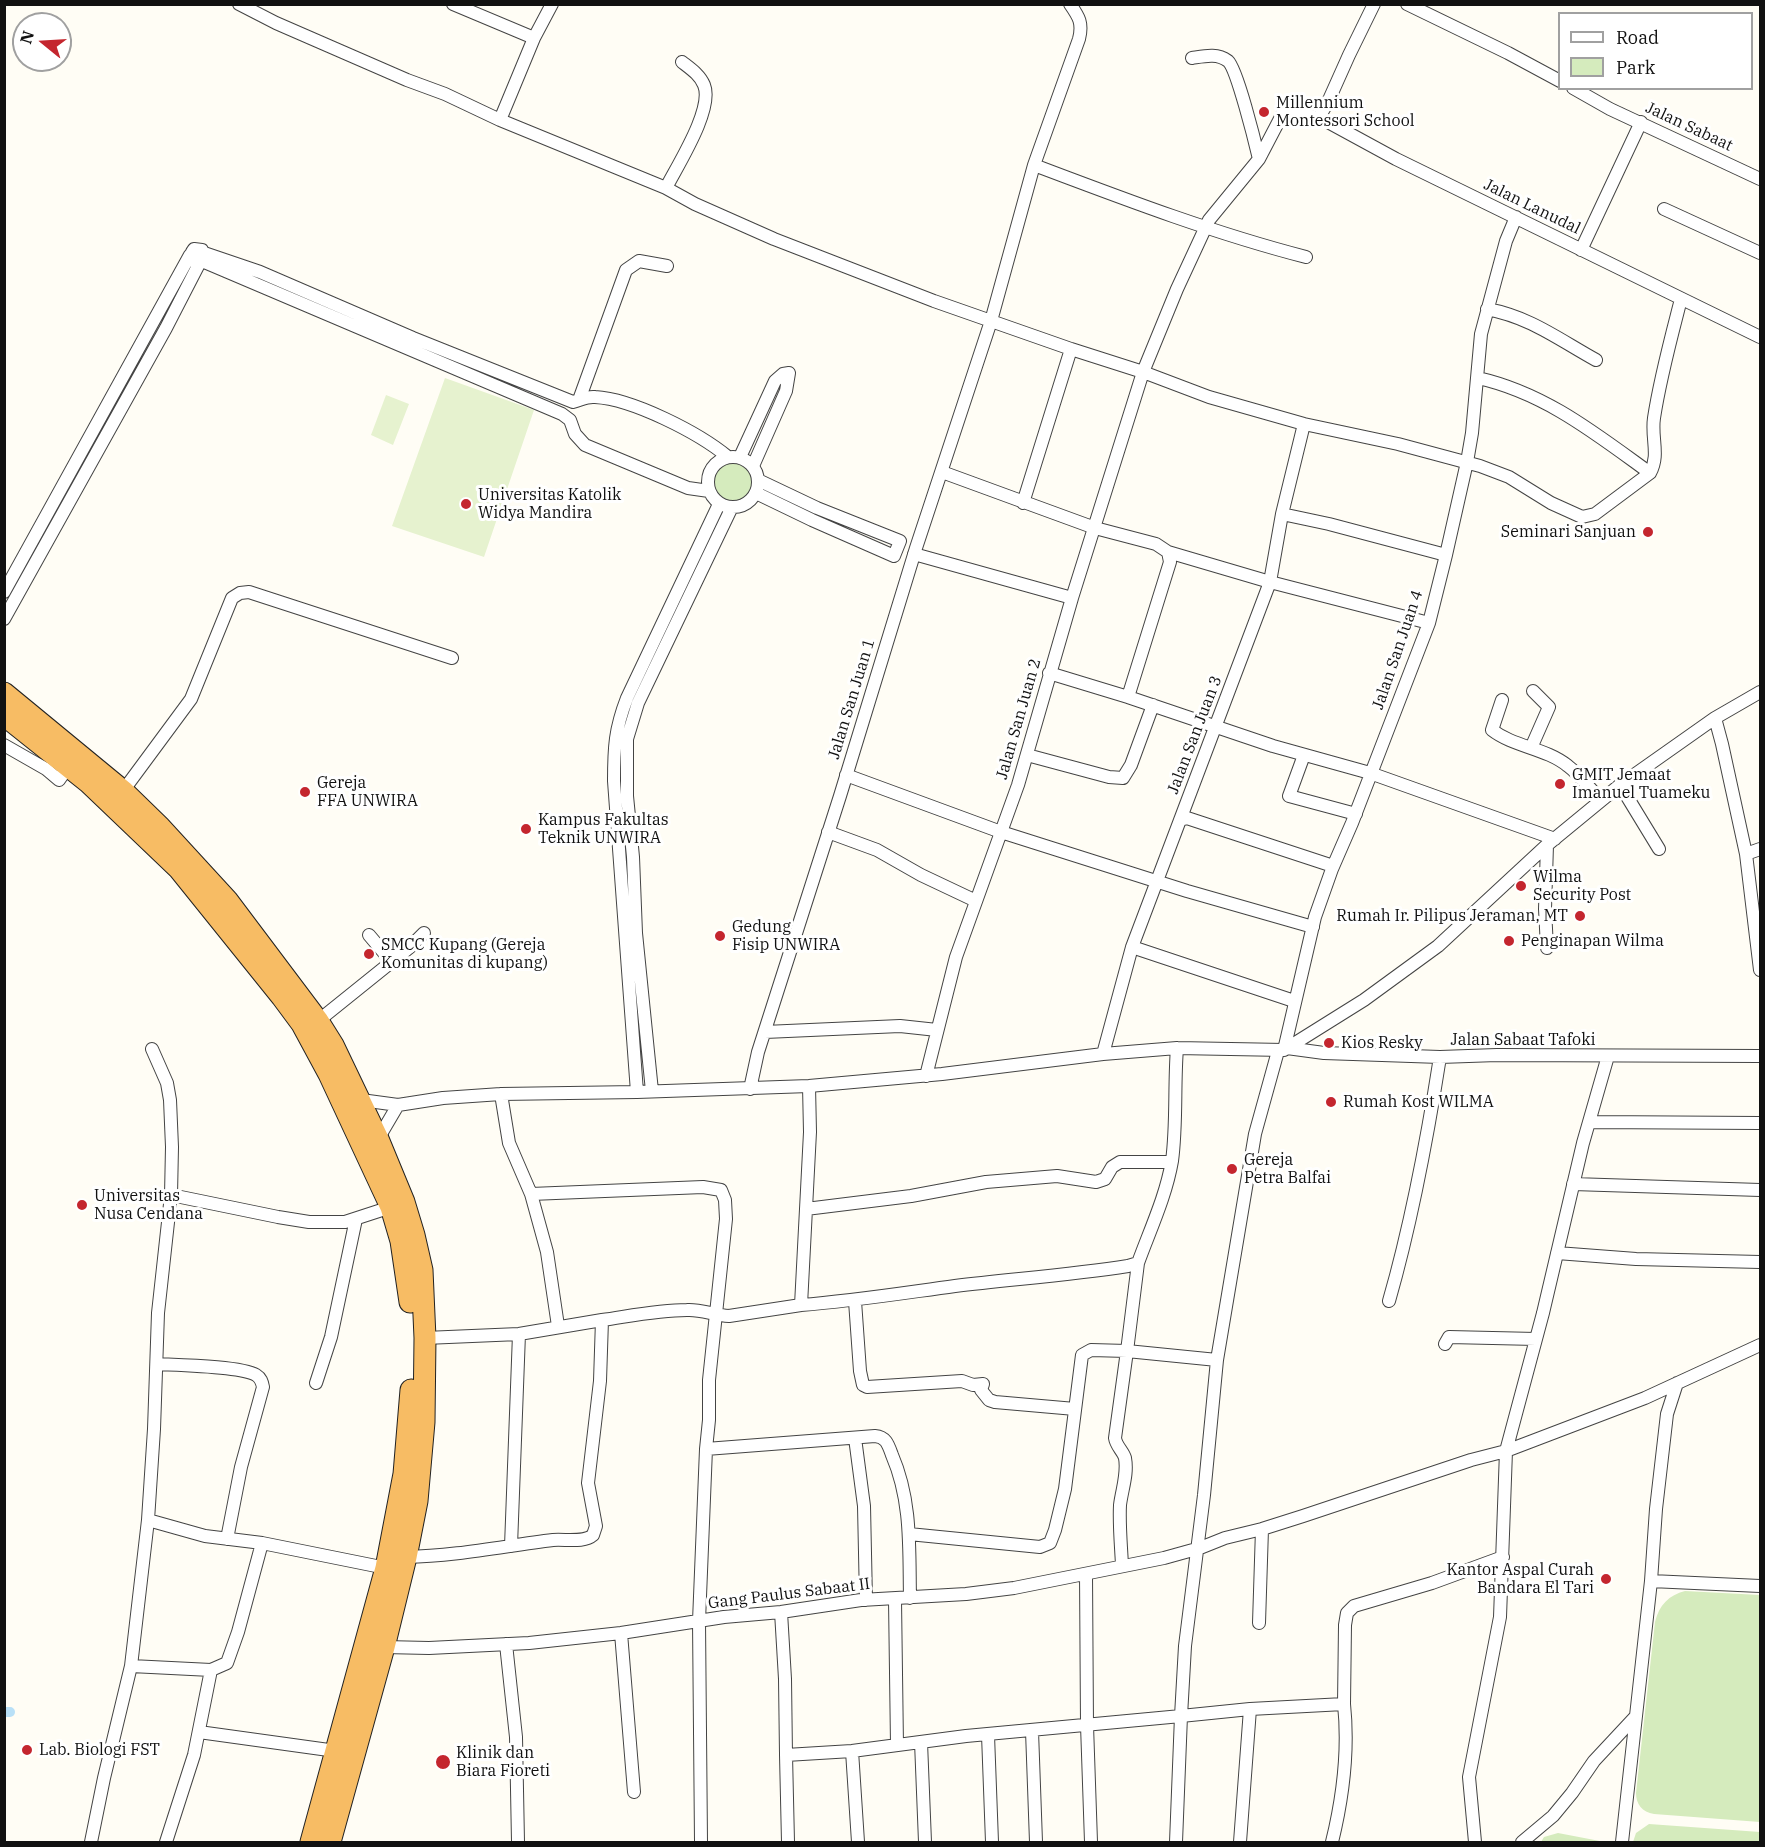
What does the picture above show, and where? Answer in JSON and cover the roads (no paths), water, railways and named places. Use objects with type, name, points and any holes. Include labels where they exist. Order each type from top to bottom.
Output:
[{"type":"highway","points":[[4,693],[118,798]]},
{"type":"highway","points":[[4,715],[69,766],[160,827],[227,900],[288,992],[391,1207],[401,1241],[407,1273],[412,1347],[410,1417],[404,1474],[330,1842]]},
{"type":"highway","points":[[288,992],[318,1021],[361,1100],[404,1202],[422,1270],[425,1338],[422,1463],[406,1557],[384,1647],[336,1751],[311,1842]]},
{"type":"street","points":[[239,4],[407,80],[666,188],[695,204],[774,239],[991,321],[1143,372],[1209,397],[1304,424],[1352,433],[1467,462],[1509,477],[1551,503],[1582,517],[1595,514],[1650,474],[1656,456],[1653,421],[1681,299]]},
{"type":"street","points":[[453,4],[534,38]]},
{"type":"street","points":[[500,120],[534,38],[552,4]]},
{"type":"street","points":[[1070,4],[1081,22]]},
{"type":"street","name":"Jalan San Juan 1","points":[[750,1089],[765,1032],[914,554],[991,321],[1035,165],[1079,39],[1082,28],[1082,4]]},
{"type":"street","points":[[1318,118],[1328,102],[1374,4]]},
{"type":"street","points":[[1407,4],[1558,80]]},
{"type":"street","points":[[1192,58],[1219,56],[1233,66],[1259,159]]},
{"type":"street","points":[[666,188],[688,146],[704,108],[706,96],[705,87],[698,75],[682,62]]},
{"type":"street","name":"Jalan Sabaat","points":[[1577,90],[1761,179]]},
{"type":"street","name":"Jalan Lanudal","points":[[1288,112],[1294,110],[1318,118],[1396,159],[1761,337]]},
{"type":"street","name":"Jalan San Juan 2","points":[[926,1076],[956,957],[1027,755],[1049,673],[1143,372],[1212,216],[1259,159],[1279,118],[1288,112]]},
{"type":"street","points":[[1581,249],[1641,122]]},
{"type":"street","points":[[1035,165],[1206,228],[1306,257]]},
{"type":"street","points":[[1664,209],[1761,253]]},
{"type":"street","name":"Jalan San Juan 4","points":[[1176,1842],[1185,1646],[1204,1495],[1217,1360],[1255,1134],[1283,1050],[1313,927],[1333,866],[1356,814],[1429,623],[1467,462],[1478,378],[1481,334],[1506,240],[1516,217]]},
{"type":"street","points":[[199,258],[260,272],[413,338],[573,402],[587,397],[597,397],[617,400],[634,406],[753,466]]},
{"type":"street","points":[[4,592],[91,449],[199,258]]},
{"type":"street","points":[[199,258],[562,414],[570,420],[575,434],[585,445],[688,488],[709,491]]},
{"type":"street","points":[[579,400],[626,270],[639,261],[667,266]]},
{"type":"street","points":[[1487,309],[1516,315],[1529,321],[1596,360]]},
{"type":"street","points":[[1023,503],[1071,349]]},
{"type":"street","points":[[789,373],[786,391],[753,466],[758,480],[756,493],[750,501],[741,506],[732,507],[719,504],[709,491],[709,472],[717,462],[734,457],[775,381],[783,374],[789,373]]},
{"type":"street","points":[[1478,378],[1506,384],[1564,413],[1650,474]]},
{"type":"street","name":"Jalan San Juan 3","points":[[1103,1054],[1132,947],[1270,582],[1282,514],[1304,424]]},
{"type":"street","points":[[4,619],[91,449]]},
{"type":"street","points":[[942,472],[1095,528],[1156,544],[1168,552],[1270,582],[1429,623]]},
{"type":"street","points":[[756,493],[894,556],[900,541],[818,508],[758,480]]},
{"type":"street","points":[[637,1092],[614,781],[615,737],[627,698],[719,504]]},
{"type":"street","points":[[652,1091],[636,933],[633,857],[627,796],[627,740],[638,703],[732,507]]},
{"type":"street","points":[[812,520],[818,508]]},
{"type":"street","points":[[1282,514],[1446,555]]},
{"type":"street","points":[[1128,697],[1170,562],[1168,552]]},
{"type":"street","points":[[914,554],[1072,598]]},
{"type":"street","points":[[683,577],[696,583]]},
{"type":"street","points":[[118,798],[191,699],[232,598],[240,592],[249,592],[452,658]]},
{"type":"street","points":[[1049,673],[1304,755],[1370,773],[1551,842]]},
{"type":"street","points":[[1531,748],[1549,707],[1533,691]]},
{"type":"street","points":[[1283,1050],[1364,1000],[1438,946],[1551,842],[1620,785],[1715,718],[1761,692]]},
{"type":"street","points":[[1502,700],[1492,730],[1507,739],[1568,765],[1601,800]]},
{"type":"street","points":[[1027,755],[1109,777],[1123,778],[1131,765],[1153,705]]},
{"type":"street","points":[[1715,718],[1746,854],[1761,970]]},
{"type":"street","points":[[4,745],[46,769],[59,780],[69,766]]},
{"type":"street","points":[[1304,755],[1289,796],[1356,814]]},
{"type":"street","points":[[846,775],[1001,832],[1313,927]]},
{"type":"street","points":[[1620,785],[1659,849]]},
{"type":"street","points":[[1180,820],[1187,818],[1333,866]]},
{"type":"street","points":[[828,832],[877,850],[921,875],[976,901]]},
{"type":"street","points":[[1547,948],[1545,909],[1551,842]]},
{"type":"street","points":[[1746,854],[1761,849]]},
{"type":"street","points":[[1746,854],[1761,855]]},
{"type":"street","points":[[318,1021],[411,947],[424,933]]},
{"type":"street","points":[[369,934],[391,962]]},
{"type":"street","points":[[1132,947],[1294,1001]]},
{"type":"street","points":[[628,980],[641,980]]},
{"type":"street","points":[[765,1032],[900,1026],[937,1030]]},
{"type":"street","points":[[1122,1565],[1120,1504],[1126,1476],[1125,1462],[1115,1438],[1137,1263],[1164,1191],[1171,1162],[1175,1130],[1177,1048]]},
{"type":"street","name":"Jalan Sabaat Tafoki","points":[[361,1100],[398,1105],[443,1098],[501,1094],[808,1086],[926,1076],[1103,1054],[1177,1048],[1440,1057],[1497,1055],[1761,1056]]},
{"type":"street","points":[[91,1842],[131,1666],[148,1520],[158,1313],[171,1195],[171,1100],[167,1083],[152,1049]]},
{"type":"street","points":[[1475,1842],[1469,1777],[1500,1617],[1506,1451],[1589,1122],[1608,1056]]},
{"type":"street","points":[[1389,1301],[1405,1247],[1424,1158],[1440,1057]]},
{"type":"street","points":[[801,1305],[810,1124],[808,1086]]},
{"type":"street","points":[[501,1094],[509,1143],[531,1194],[547,1252],[558,1326]]},
{"type":"street","points":[[378,1139],[398,1105]]},
{"type":"street","points":[[1589,1122],[1761,1123]]},
{"type":"street","points":[[806,1209],[911,1196],[986,1182],[1057,1176],[1103,1181],[1112,1167],[1120,1162],[1171,1162]]},
{"type":"street","points":[[1573,1184],[1761,1190]]},
{"type":"street","points":[[531,1194],[704,1187],[721,1190],[725,1200],[726,1219],[709,1380],[709,1420],[705,1449],[699,1621],[701,1842]]},
{"type":"street","points":[[171,1195],[278,1217],[333,1223],[356,1220],[391,1207]]},
{"type":"street","points":[[316,1383],[331,1337],[356,1220]]},
{"type":"street","points":[[1557,1253],[1636,1259],[1761,1262]]},
{"type":"street","points":[[425,1338],[519,1334],[660,1311],[690,1309],[729,1316],[956,1286],[1064,1275],[1137,1263]]},
{"type":"street","points":[[855,1301],[861,1371],[863,1385],[867,1387],[962,1380],[973,1385],[983,1384],[981,1390],[987,1398],[995,1402],[1075,1409]]},
{"type":"street","points":[[406,1557],[436,1556],[555,1540],[590,1538],[596,1530],[588,1483],[600,1381],[602,1320]]},
{"type":"street","points":[[511,1546],[519,1334]]},
{"type":"street","points":[[1445,1344],[1449,1337],[1536,1339]]},
{"type":"street","name":"Gang Paulus Sabaat II","points":[[384,1647],[429,1648],[506,1644],[621,1634],[699,1621],[866,1600],[895,1600],[977,1593],[1164,1558],[1225,1538],[1262,1529],[1471,1460],[1506,1451],[1645,1398],[1761,1345]]},
{"type":"street","points":[[909,1534],[1040,1547],[1050,1543],[1061,1507],[1080,1360],[1085,1351],[1127,1351],[1217,1360]]},
{"type":"street","points":[[157,1364],[244,1371],[258,1376],[263,1384],[241,1467],[227,1539]]},
{"type":"street","points":[[1622,1842],[1667,1414],[1677,1383]]},
{"type":"street","points":[[705,1449],[882,1437],[886,1441],[905,1490],[909,1534],[910,1598]]},
{"type":"street","points":[[855,1438],[864,1506],[866,1600]]},
{"type":"street","points":[[148,1520],[205,1536],[262,1543],[386,1568]]},
{"type":"street","points":[[1258,1623],[1262,1529]]},
{"type":"street","points":[[131,1666],[212,1670],[224,1665],[228,1660],[262,1543]]},
{"type":"street","points":[[1332,1842],[1340,1815],[1345,1762],[1345,1625],[1347,1613],[1354,1606],[1432,1583],[1503,1557]]},
{"type":"street","points":[[1086,1574],[1087,1725],[1091,1842]]},
{"type":"street","points":[[1651,1581],[1761,1586]]},
{"type":"street","points":[[895,1600],[897,1745]]},
{"type":"street","points":[[781,1612],[785,1679],[788,1842]]},
{"type":"street","points":[[621,1634],[634,1792]]},
{"type":"street","points":[[506,1644],[516,1737],[518,1842]]},
{"type":"street","points":[[166,1842],[194,1755],[212,1670]]},
{"type":"street","points":[[786,1755],[1250,1709],[1344,1704]]},
{"type":"street","points":[[1240,1842],[1250,1709]]},
{"type":"street","points":[[1521,1842],[1534,1837],[1572,1793],[1594,1761],[1636,1716]]},
{"type":"street","points":[[1032,1731],[1036,1842]]},
{"type":"street","points":[[199,1732],[336,1751]]},
{"type":"street","points":[[988,1735],[992,1842]]},
{"type":"street","points":[[921,1742],[925,1842]]},
{"type":"street","points":[[852,1750],[858,1842]]},
{"type":"waterway","points":[[4,1712],[10,1712]]},
{"type":"place","name":"Millennium Montessori School","points":[[1264,112]]},
{"type":"place","name":"Universitas Katolik Widya Mandira","points":[[466,504]]},
{"type":"place","name":"Seminari Sanjuan","points":[[1648,532]]},
{"type":"place","name":"GMIT Jemaat Imanuel Tuameku","points":[[1560,784]]},
{"type":"place","name":"Gereja FFA UNWIRA","points":[[305,792]]},
{"type":"place","name":"Kampus Fakultas Teknik UNWIRA","points":[[526,829]]},
{"type":"place","name":"Wilma Security Post","points":[[1521,886]]},
{"type":"place","name":"Rumah Ir. Pilipus Jeraman, MT","points":[[1580,916]]},
{"type":"place","name":"Gedung Fisip UNWIRA","points":[[720,936]]},
{"type":"place","name":"Penginapan Wilma","points":[[1509,941]]},
{"type":"place","name":"SMCC Kupang (Gereja Komunitas di kupang)","points":[[369,954]]},
{"type":"place","name":"Kios Resky","points":[[1329,1043]]},
{"type":"place","name":"Rumah Kost WILMA","points":[[1331,1102]]},
{"type":"place","name":"Gereja Petra Balfai","points":[[1232,1169]]},
{"type":"place","name":"Universitas Nusa Cendana","points":[[82,1205]]},
{"type":"place","name":"Kantor Aspal Curah Bandara El Tari","points":[[1606,1579]]},
{"type":"place","name":"Lab. Biologi FST","points":[[27,1750]]},
{"type":"place","name":"Klinik dan Biara Fioreti","points":[[443,1762]]}]
